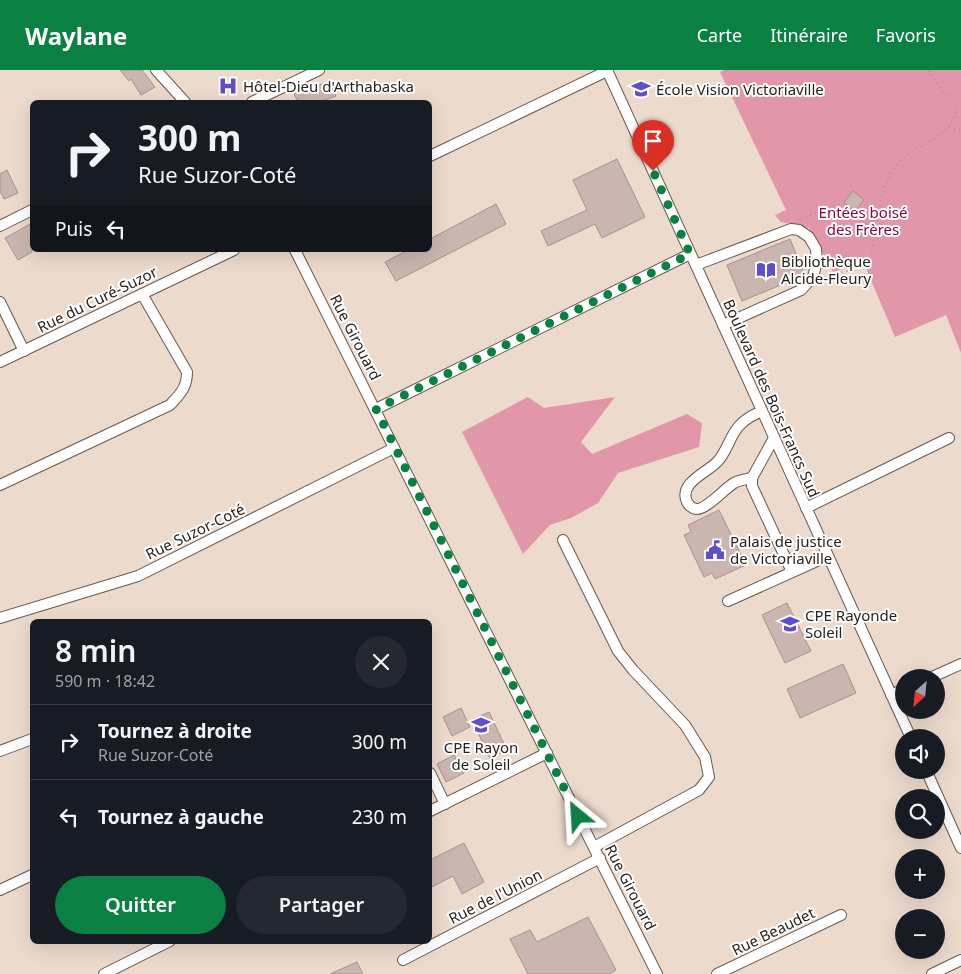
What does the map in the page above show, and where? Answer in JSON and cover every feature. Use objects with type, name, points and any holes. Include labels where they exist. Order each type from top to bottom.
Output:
[{"type":"street","points":[[156,70],[183,100]]},
{"type":"street","points":[[256,100],[319,70]]},
{"type":"street","points":[[432,155],[607,71]]},
{"type":"street","name":"Boulevard des Bois-Francs Sud","points":[[607,71],[907,729]]},
{"type":"street","points":[[0,226],[30,211]]},
{"type":"street","points":[[696,265],[790,228],[799,230],[809,237],[816,250],[817,261],[813,277],[801,290],[722,325]]},
{"type":"street","name":"Rue du Curé-Suzor","points":[[0,362],[230,252]]},
{"type":"street","name":"Rue Girouard","points":[[296,252],[657,974]]},
{"type":"street","points":[[376,409],[690,254]]},
{"type":"street","points":[[0,485],[170,405],[183,392],[187,381],[187,372],[142,294]]},
{"type":"street","points":[[0,302],[24,351]]},
{"type":"street","points":[[752,478],[736,482],[721,492],[709,504],[699,509],[693,508],[688,504],[686,498],[687,490],[692,480],[716,464],[742,423],[762,411]]},
{"type":"street","points":[[774,438],[752,478],[752,486],[792,572]]},
{"type":"street","points":[[806,508],[949,438]]},
{"type":"street","name":"Rue Suzor-Coté","points":[[0,618],[138,576],[394,448]]},
{"type":"street","points":[[563,540],[618,651],[633,670],[685,725],[706,757],[709,768],[709,777],[699,790],[594,847]]},
{"type":"street","points":[[728,602],[828,556]]},
{"type":"street","points":[[945,671],[961,664]]},
{"type":"street","points":[[891,695],[895,693]]},
{"type":"street","points":[[0,751],[30,740]]},
{"type":"street","points":[[432,810],[546,753]]},
{"type":"street","points":[[432,778],[445,804]]},
{"type":"street","points":[[930,779],[961,848]]},
{"type":"street","name":"Rue de l'Union","points":[[403,960],[600,858]]},
{"type":"street","points":[[0,890],[30,876]]},
{"type":"street","name":"Rue Beaudet","points":[[718,974],[841,914]]},
{"type":"street","points":[[104,974],[164,944]]},
{"type":"street","points":[[932,974],[961,960]]},
{"type":"path","points":[[813,277],[845,273],[865,264],[871,257],[884,188],[897,166],[905,157],[948,127],[955,118],[956,109],[928,70]]},
{"type":"path","points":[[948,127],[961,130]]},
{"type":"path","points":[[790,228],[802,219],[828,208],[840,208],[876,231]]},
{"type":"green space","name":"Entées boisé des Frères","points":[[724,70],[961,70],[961,353],[946,315],[895,337],[866,268],[860,263],[833,272],[809,228],[781,222],[775,215],[786,210],[720,72]]},
{"type":"green space","points":[[528,397],[544,408],[615,397],[581,442],[592,454],[687,414],[702,423],[699,447],[618,473],[598,503],[571,518],[550,525],[523,554],[462,432]]},
{"type":"building","points":[[120,70],[142,70],[155,87],[141,95],[131,79],[129,81]]},
{"type":"building","points":[[330,81],[336,96],[325,100],[297,100],[294,94],[308,87],[308,89]]},
{"type":"building","points":[[617,159],[645,217],[602,238],[595,224],[548,246],[541,231],[587,210],[573,180]]},
{"type":"building","points":[[7,170],[18,193],[4,199],[0,191],[0,174]]},
{"type":"building","points":[[853,191],[864,200],[855,211],[844,203]]},
{"type":"building","points":[[496,204],[506,224],[396,281],[385,262],[404,252],[432,252],[432,238]]},
{"type":"building","points":[[30,224],[30,252],[32,252],[18,260],[5,238]]},
{"type":"building","name":"Bibliothèque Alcide-Fleury","points":[[790,239],[805,275],[742,301],[727,265]]},
{"type":"building","name":"Palais de justice de Victoriaville","points":[[719,510],[746,565],[715,579],[712,573],[704,577],[684,535],[691,532],[688,525]]},
{"type":"building","points":[[787,603],[811,651],[785,663],[762,615]]},
{"type":"building","points":[[843,664],[856,693],[800,718],[787,689]]},
{"type":"building","points":[[461,708],[470,727],[452,736],[443,717]]},
{"type":"building","points":[[489,712],[507,750],[490,758],[472,720]]},
{"type":"building","points":[[454,755],[464,773],[446,782],[437,764]]},
{"type":"building","points":[[464,843],[484,882],[462,894],[453,876],[432,887],[432,859]]},
{"type":"building","points":[[588,917],[616,970],[609,974],[528,974],[510,939],[530,930],[537,942]]},
{"type":"building","points":[[357,962],[363,974],[330,974]]},
{"type":"place","name":"Hôtel-Dieu d'Arthabaska","points":[[228,86]]},
{"type":"place","name":"École Vision Victoriaville","points":[[641,89]]},
{"type":"place","name":"Bibliothèque Alcide-Fleury","points":[[766,270]]},
{"type":"place","name":"Palais de justice de Victoriaville","points":[[715,550]]},
{"type":"place","name":"CPE Rayonde Soleil","points":[[790,624]]},
{"type":"place","name":"CPE Rayon de Soleil","points":[[481,725]]},
{"type":"route","points":[[578,816],[376,409],[690,254],[653,171]]}]
